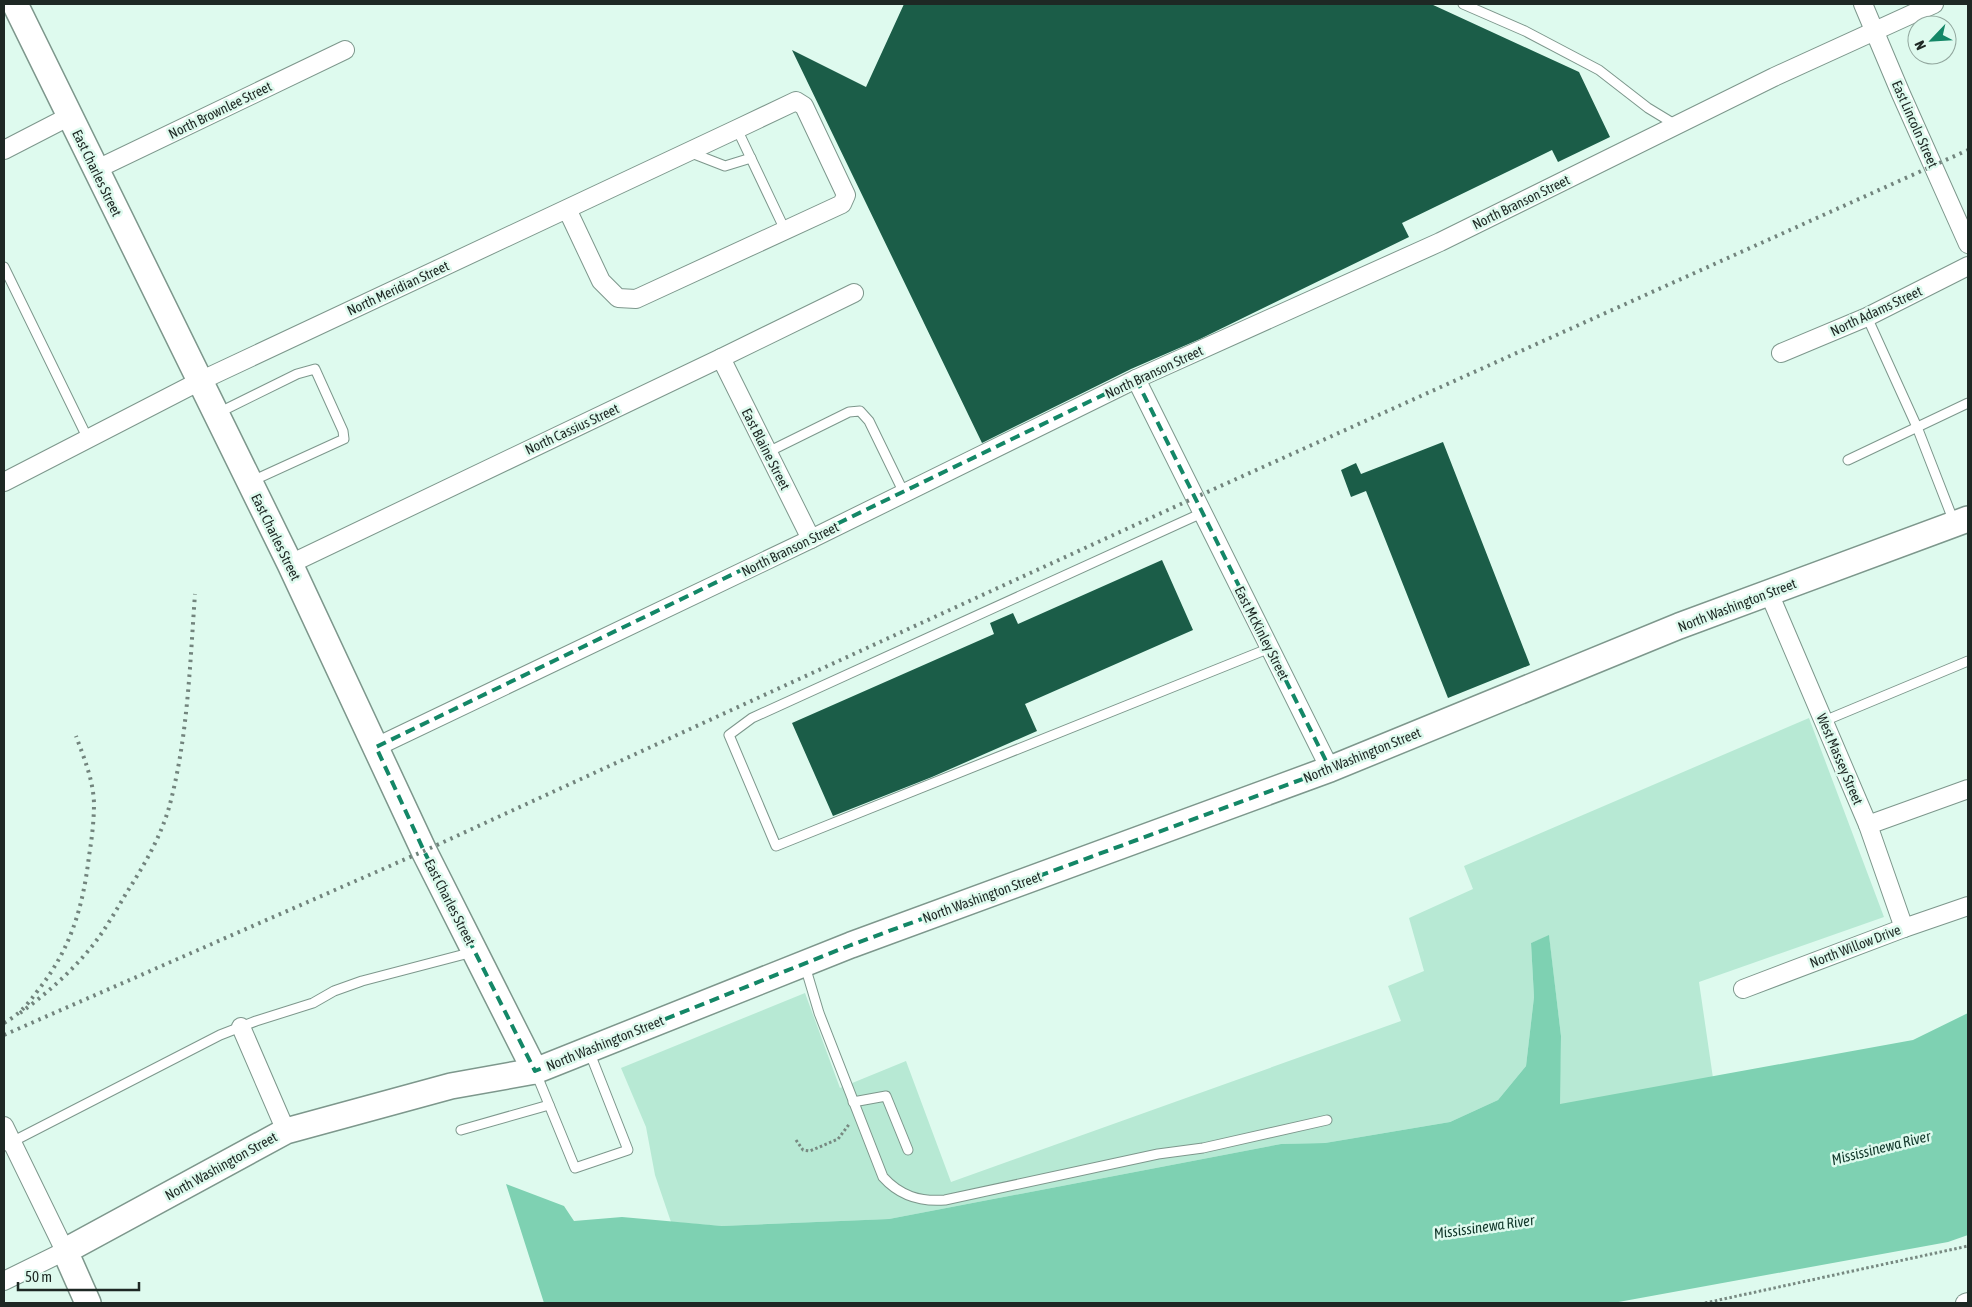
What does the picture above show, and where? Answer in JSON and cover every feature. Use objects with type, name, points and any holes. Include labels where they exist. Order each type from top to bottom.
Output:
[{"type":"street","name":"East Charles Street","points":[[15,4],[290,564],[424,851],[535,1071]]},
{"type":"street","name":"East Lincoln Street","points":[[1863,4],[1968,244]]},
{"type":"street","name":"North Branson Street","points":[[376,747],[811,539],[1136,379],[1440,242],[1769,80],[1934,4]]},
{"type":"street","name":"North Brownlee Street","points":[[95,170],[345,50]]},
{"type":"street","name":"North Meridian Street","points":[[4,482],[200,381],[796,102],[804,106],[846,195],[842,204],[785,230]]},
{"type":"street","points":[[4,150],[70,116]]},
{"type":"street","points":[[567,209],[602,281],[618,298],[636,299],[785,230]]},
{"type":"street","name":"North Adams Street","points":[[1781,353],[1867,317],[1968,266]]},
{"type":"street","name":"North Cassius Street","points":[[290,564],[854,293]]},
{"type":"street","name":"East Blaine Street","points":[[721,358],[811,539]]},
{"type":"street","name":"East McKinley Street","points":[[1136,379],[1330,768]]},
{"type":"street","name":"North Washington Street","points":[[4,1281],[65,1251],[286,1131],[451,1086],[535,1071],[804,964],[1330,768],[1679,626],[1961,522]]},
{"type":"street","name":"West Massey Street","points":[[1769,593],[1868,825],[1904,928]]},
{"type":"street","points":[[1868,825],[1968,789]]},
{"type":"street","name":"North Willow Drive","points":[[1743,989],[1904,928],[1968,906]]},
{"type":"street","points":[[241,1027],[286,1131]]},
{"type":"street","points":[[4,1126],[8,1144],[65,1251],[88,1303]]},
{"type":"lane","points":[[1463,4],[1525,31],[1598,70],[1648,108],[1676,125]]},
{"type":"lane","points":[[737,129],[785,230]]},
{"type":"lane","points":[[689,152],[725,166],[750,158]]},
{"type":"lane","points":[[4,266],[88,439]]},
{"type":"lane","points":[[1867,317],[1961,522]]},
{"type":"lane","points":[[216,414],[297,374],[315,369],[343,431],[344,439],[249,482]]},
{"type":"lane","points":[[1848,460],[1968,403]]},
{"type":"lane","points":[[768,452],[849,412],[860,411],[869,421],[904,493]]},
{"type":"lane","points":[[1198,505],[752,718],[729,735],[776,846],[1270,648]]},
{"type":"lane","points":[[1824,721],[1968,661]]},
{"type":"lane","points":[[8,1144],[220,1035],[313,1003],[362,981],[475,952]]},
{"type":"lane","points":[[804,964],[819,1012],[883,1177],[893,1188],[912,1198],[932,1201],[945,1200],[1158,1154],[1203,1148],[1327,1120]]},
{"type":"lane","points":[[535,1071],[574,1168],[628,1150],[589,1050]]},
{"type":"lane","points":[[853,1102],[886,1096],[908,1150]]},
{"type":"lane","points":[[461,1130],[549,1105]]},
{"type":"path","points":[[796,1140],[802,1150],[810,1151],[838,1139],[857,1113]]},
{"type":"path","points":[[1705,1303],[1968,1246]]},
{"type":"highlighted area","points":[[1136,379],[1330,769],[851,945],[535,1071],[424,851],[376,747]]},
{"type":"shaded area","points":[[1809,718],[1884,917],[1699,982],[1713,1078],[1559,1105],[1561,1036],[1549,936],[1531,943],[1534,997],[1526,1066],[1498,1100],[1450,1122],[1325,1143],[1281,1144],[889,1219],[722,1226],[671,1222],[655,1175],[646,1127],[621,1068],[805,993],[840,1088],[906,1061],[951,1182],[1401,1021],[1388,986],[1424,971],[1409,918],[1473,889],[1464,866]]},
{"type":"water","name":"Mississinewa River","points":[[1549,935],[1561,1036],[1560,1104],[1913,1040],[1968,1013],[1968,1235],[1948,1242],[1613,1303],[544,1303],[506,1184],[564,1206],[574,1221],[622,1217],[722,1226],[889,1219],[1281,1144],[1325,1143],[1450,1122],[1498,1100],[1526,1066],[1534,997],[1531,943]]},
{"type":"building","points":[[904,4],[1431,4],[1579,72],[1610,137],[1558,162],[1552,150],[1402,223],[1409,237],[1200,339],[1131,369],[982,443],[792,50],[866,87]]},
{"type":"building","points":[[1443,442],[1530,665],[1448,698],[1366,491],[1351,497],[1341,470],[1356,463],[1361,474]]},
{"type":"building","points":[[1162,560],[1193,630],[1025,704],[1037,731],[932,777],[833,816],[792,723],[994,634],[990,623],[1013,613],[1018,624]]},
{"type":"railway","points":[[4,1035],[424,851],[1194,498],[1968,150]]},
{"type":"railway","points":[[20,1013],[62,978],[99,937],[147,859],[158,836],[171,800],[185,724],[195,594]]},
{"type":"railway","points":[[4,1023],[23,1008],[50,974],[67,942],[79,910],[91,843],[94,803],[90,777],[76,736]]}]
